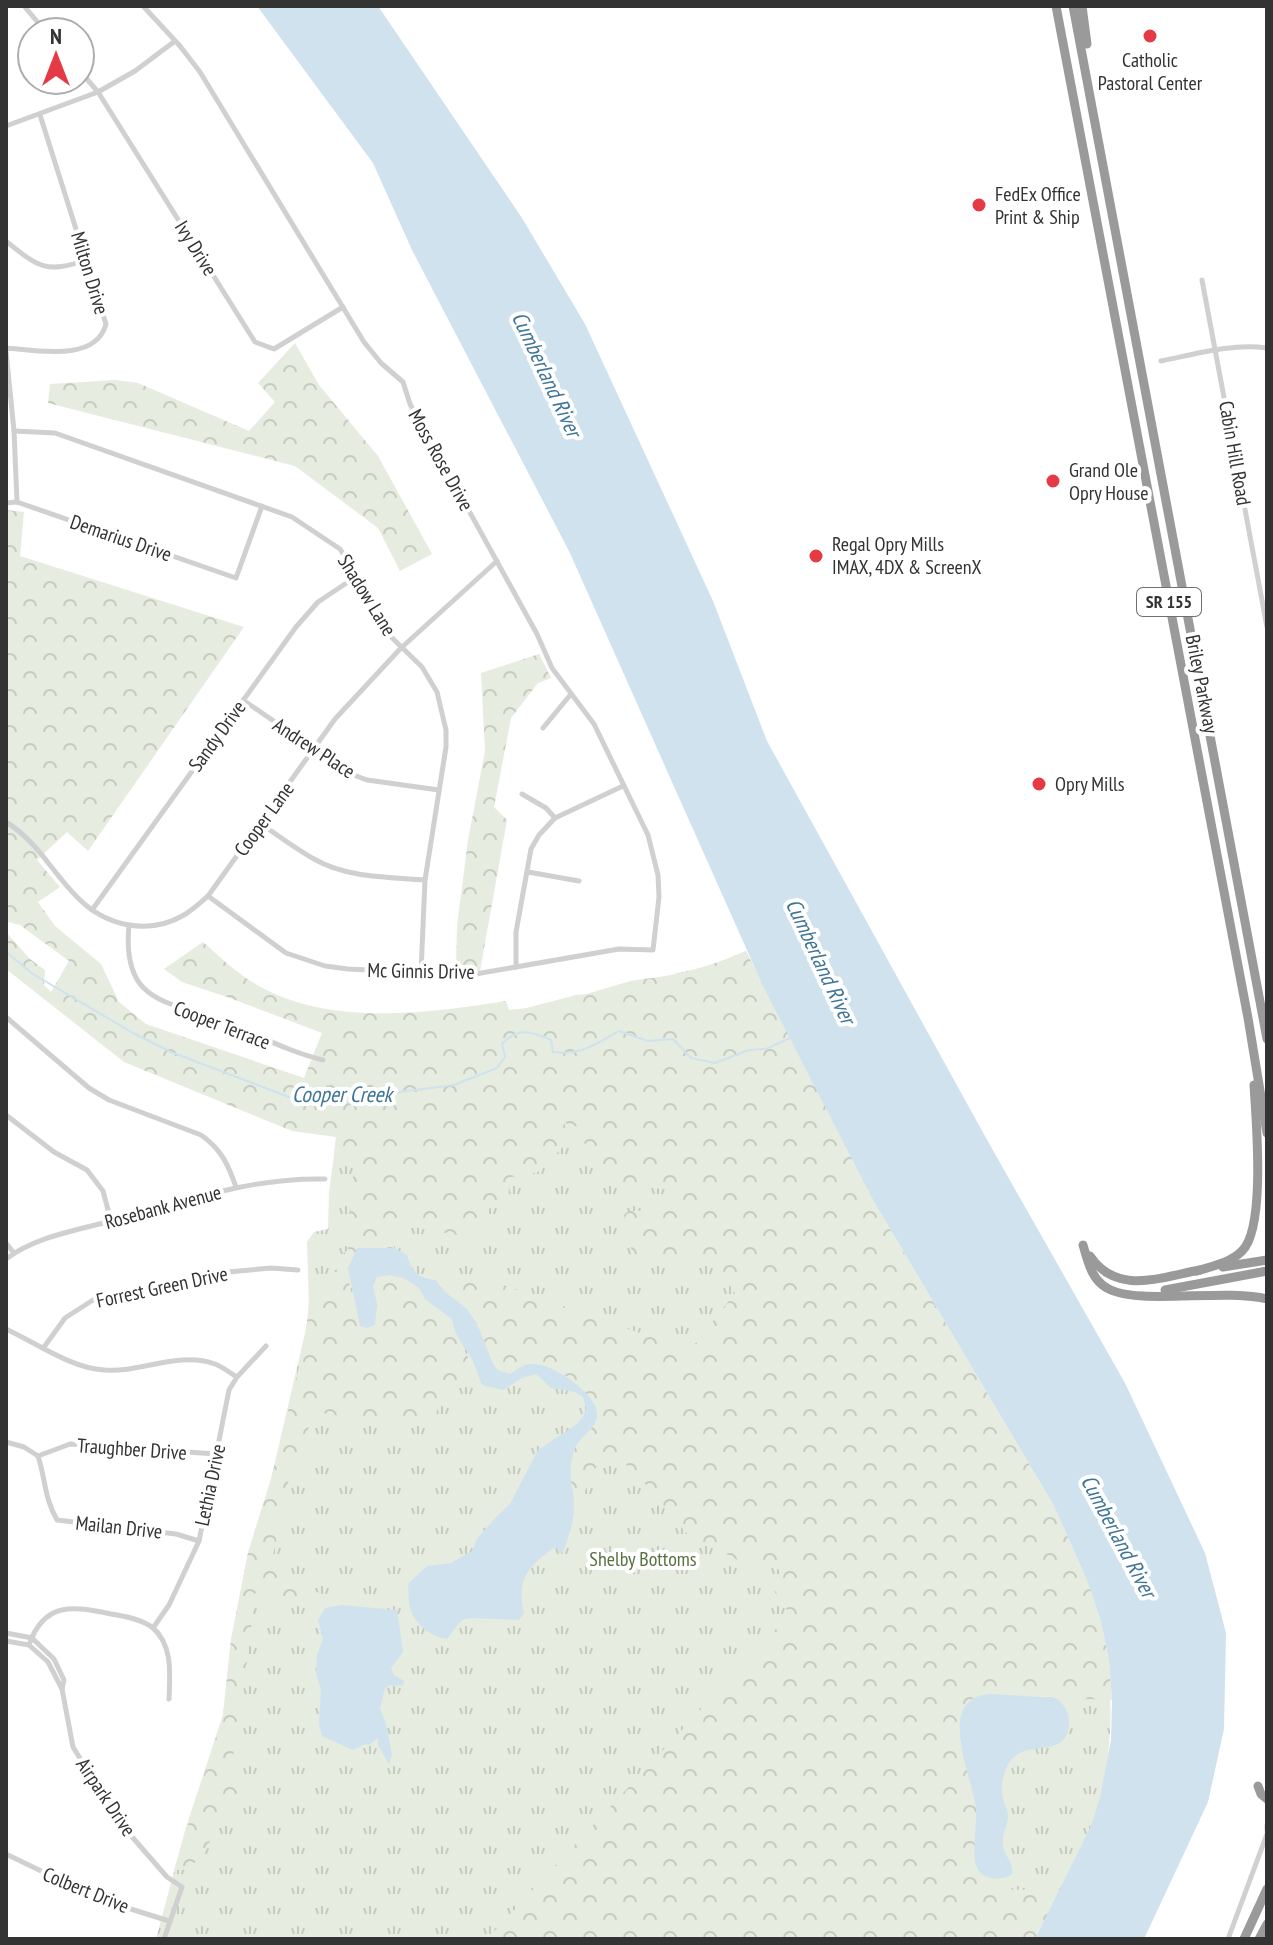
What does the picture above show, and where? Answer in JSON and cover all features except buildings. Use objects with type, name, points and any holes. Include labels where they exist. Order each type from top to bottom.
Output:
[{"type":"highway","name":"Briley Parkway","points":[[1055,6],[1248,1018],[1267,1133]]},
{"type":"highway","name":"Briley Parkway","points":[[1073,6],[1267,1039]]},
{"type":"highway","points":[[1082,6],[1104,162]]},
{"type":"highway","points":[[1257,984],[1267,1007]]},
{"type":"highway","points":[[1197,1271],[1231,1259],[1242,1251],[1252,1234],[1257,1130],[1248,1018]]},
{"type":"highway","points":[[1267,1260],[1142,1281],[1119,1279],[1102,1271],[1083,1245],[1092,1273],[1108,1289],[1138,1295],[1223,1294],[1267,1299]]},
{"type":"highway","points":[[1138,1295],[1267,1271]]},
{"type":"highway","points":[[1116,1291],[1119,1279]]},
{"type":"highway","points":[[1258,1786],[1267,1799]]},
{"type":"highway","points":[[1244,1939],[1267,1889]]},
{"type":"highway","points":[[1259,1939],[1267,1924]]},
{"type":"street","name":"Moss Rose Drive","points":[[143,6],[175,41],[216,95],[364,342],[381,363],[403,382],[410,404],[552,668],[594,724],[648,835],[656,862],[659,897],[653,950]]},
{"type":"street","points":[[6,126],[98,92],[135,71],[175,41]]},
{"type":"street","name":"Ivy Drive","points":[[96,90],[255,342],[274,349],[343,307]]},
{"type":"street","name":"Milton Drive","points":[[6,350],[65,352],[82,349],[104,333],[106,318],[40,115]]},
{"type":"street","points":[[6,241],[36,264],[50,269],[86,260]]},
{"type":"street","name":"Cabin Hill Road","points":[[1202,280],[1267,627]]},
{"type":"street","points":[[1161,361],[1216,349],[1250,345],[1267,348]]},
{"type":"street","points":[[6,350],[17,502]]},
{"type":"street","name":"Shadow Lane","points":[[14,431],[55,433],[262,506],[292,517],[340,549],[371,597],[383,629],[422,667],[437,692],[446,739],[425,880],[421,972]]},
{"type":"street","name":"Demarius Drive","points":[[6,503],[17,502],[236,578],[262,506]]},
{"type":"street","name":"Cooper Lane","points":[[6,822],[24,833],[76,896],[104,919],[147,927],[185,915],[208,896],[335,719],[401,648],[497,561]]},
{"type":"street","name":"Sandy Drive","points":[[92,910],[311,610],[357,576]]},
{"type":"street","points":[[543,728],[571,694]]},
{"type":"street","name":"Andrew Place","points":[[243,700],[351,774],[367,780],[439,790]]},
{"type":"street","points":[[516,967],[516,932],[531,849],[539,835],[555,818],[623,786]]},
{"type":"street","points":[[522,794],[546,808],[555,818]]},
{"type":"street","points":[[261,824],[315,860],[342,870],[425,880]]},
{"type":"street","points":[[528,872],[579,881]]},
{"type":"street","name":"Mc Ginnis Drive","points":[[208,896],[286,953],[348,969],[470,975],[619,949],[653,950]]},
{"type":"street","name":"Cooper Terrace","points":[[129,925],[128,958],[134,977],[157,998],[170,1006],[229,1024],[283,1048],[323,1060]]},
{"type":"street","points":[[6,1017],[89,1088],[109,1100],[201,1135],[214,1144],[228,1162],[236,1187]]},
{"type":"street","points":[[6,1115],[54,1152],[87,1170],[103,1191],[111,1221]]},
{"type":"street","name":"Rosebank Avenue","points":[[6,1259],[53,1236],[236,1187],[279,1179],[325,1179]]},
{"type":"street","points":[[6,1243],[14,1253]]},
{"type":"street","name":"Forrest Green Drive","points":[[44,1347],[65,1318],[93,1300],[239,1270],[298,1270]]},
{"type":"street","points":[[6,1329],[75,1364],[101,1370],[129,1370],[180,1359],[216,1364],[237,1377]]},
{"type":"street","name":"Lethia Drive","points":[[153,1628],[169,1605],[199,1541],[229,1390],[266,1346]]},
{"type":"street","points":[[6,1442],[24,1447],[38,1456]]},
{"type":"street","name":"Traughber Drive","points":[[38,1456],[70,1444],[216,1454]]},
{"type":"street","name":"Mailan Drive","points":[[38,1456],[44,1475],[46,1501],[57,1520],[176,1534],[199,1541]]},
{"type":"street","points":[[30,1642],[45,1618],[61,1609],[78,1607],[131,1618],[153,1628],[165,1648],[171,1665],[169,1699]]},
{"type":"street","points":[[6,1633],[30,1642]]},
{"type":"street","points":[[6,1641],[30,1642]]},
{"type":"street","name":"Airpark Drive","points":[[30,1642],[48,1662],[62,1689],[73,1747],[120,1823],[167,1877],[182,1887],[169,1921]]},
{"type":"street","points":[[1228,1939],[1267,1830]]},
{"type":"street","points":[[1261,1849],[1267,1841]]},
{"type":"street","name":"Colbert Drive","points":[[6,1854],[79,1890],[169,1921]]},
{"type":"street","points":[[164,1939],[169,1921]]},
{"type":"green space","points":[[295,343],[319,385],[378,456],[432,554],[400,571],[378,528],[295,466],[48,403],[50,384],[116,380],[138,383],[249,431],[275,402],[258,383]]},
{"type":"green space","points":[[6,510],[24,512],[20,556],[244,627],[88,851],[67,832],[37,860],[60,887],[38,902],[55,926],[101,964],[119,1002],[146,1024],[304,1078],[322,1033],[182,982],[164,969],[203,942],[240,974],[275,994],[306,1005],[372,1013],[441,1010],[506,1001],[509,1010],[540,1006],[631,981],[683,973],[746,951],[873,1200],[1054,1506],[1089,1585],[1101,1622],[1109,1661],[1112,1700],[984,1695],[974,1697],[964,1709],[959,1729],[959,1743],[972,1783],[976,1810],[976,1865],[988,1888],[1059,1892],[1035,1939],[487,1939],[790,1614],[774,1591],[781,1579],[781,1572],[773,1565],[756,1570],[685,1532],[654,1493],[612,1450],[606,1450],[584,1494],[574,1506],[569,1477],[572,1455],[581,1436],[590,1431],[597,1414],[587,1397],[575,1382],[551,1369],[526,1368],[510,1374],[497,1370],[473,1318],[436,1280],[452,1277],[487,1279],[682,1348],[696,1343],[735,1293],[711,1258],[640,1260],[632,1253],[624,1215],[628,1211],[674,1210],[667,1189],[600,1182],[578,1127],[565,1123],[566,1144],[538,1172],[507,1178],[509,1191],[504,1200],[487,1210],[488,1225],[478,1239],[397,1224],[394,1248],[358,1248],[349,1282],[358,1321],[377,1304],[373,1286],[377,1277],[390,1275],[406,1279],[419,1288],[425,1299],[452,1319],[482,1385],[443,1390],[432,1427],[325,1414],[318,1398],[311,1399],[306,1457],[293,1459],[272,1561],[294,1585],[323,1594],[323,1603],[290,1605],[278,1596],[255,1593],[238,1736],[231,1763],[243,1787],[220,1812],[207,1849],[188,1870],[174,1870],[223,1715],[231,1640],[248,1553],[271,1479],[299,1367],[309,1297],[325,1297],[332,1285],[326,1274],[337,1269],[334,1260],[348,1250],[354,1163],[334,1155],[336,1137],[292,1131],[124,1062],[6,969],[6,932],[30,959],[45,970],[44,985],[51,992],[69,961],[20,925],[9,922],[6,926]]},
{"type":"green space","points":[[539,654],[551,678],[538,683],[511,718],[494,807],[507,820],[480,971],[456,969],[457,926],[468,840],[485,751],[481,673]]},
{"type":"green space","name":"Shelby Bottoms","points":[[746,951],[873,1200],[1089,1585],[1108,1674],[1110,1734],[1107,1764],[1086,1839],[1035,1939],[156,1939],[186,1827],[223,1715],[231,1640],[248,1553],[271,1479],[306,1329],[309,1305],[307,1242],[314,1232],[328,1229],[329,1192],[337,1133],[481,1012],[523,1009],[589,994],[629,982],[712,965]]},
{"type":"water","name":"Cumberland River","points":[[257,6],[378,6],[522,218],[585,324],[713,601],[767,741],[1125,1383],[1205,1553],[1226,1633],[1224,1729],[1208,1802],[1144,1939],[1035,1939],[1091,1826],[1111,1740],[1109,1661],[1089,1585],[1054,1506],[873,1200],[763,986],[569,551],[412,250],[373,163]]},
{"type":"water","points":[[357,1248],[394,1248],[407,1255],[416,1273],[436,1280],[473,1318],[497,1370],[510,1374],[532,1364],[550,1368],[581,1388],[594,1405],[597,1413],[594,1424],[579,1442],[571,1461],[574,1514],[562,1555],[555,1547],[538,1560],[527,1574],[522,1591],[524,1613],[519,1620],[465,1619],[447,1639],[441,1638],[417,1621],[409,1605],[408,1584],[427,1566],[451,1563],[472,1551],[477,1539],[510,1504],[538,1450],[583,1417],[586,1408],[583,1397],[575,1392],[551,1388],[536,1374],[522,1378],[503,1390],[482,1385],[473,1361],[456,1334],[452,1319],[425,1299],[419,1288],[406,1279],[390,1275],[377,1277],[373,1286],[377,1304],[375,1325],[367,1328],[360,1326],[348,1268]]},
{"type":"water","points":[[341,1605],[397,1610],[403,1652],[391,1668],[394,1675],[404,1681],[403,1686],[390,1685],[385,1688],[380,1708],[392,1755],[389,1764],[378,1745],[378,1738],[369,1745],[353,1750],[322,1736],[319,1724],[321,1690],[316,1673],[317,1655],[323,1639],[318,1620],[325,1608]]},
{"type":"water","points":[[991,1694],[1056,1698],[1066,1709],[1069,1724],[1067,1735],[1061,1742],[1016,1755],[1007,1767],[1002,1790],[1008,1816],[1003,1842],[1012,1874],[997,1879],[986,1877],[976,1865],[976,1809],[964,1760],[960,1724],[964,1709],[974,1699]]},
{"type":"waterway","name":"Cooper Creek","points":[[6,952],[33,974],[133,1033],[171,1052],[289,1097],[338,1095],[381,1098],[400,1092],[454,1085],[497,1068],[505,1057],[502,1044],[513,1035],[525,1032],[551,1040],[553,1052],[563,1053],[588,1048],[619,1031],[648,1041],[673,1039],[691,1058],[715,1063],[749,1050],[766,1049],[790,1038]]},
{"type":"place","name":"Catholic Pastoral Center","points":[[1150,36]]},
{"type":"place","name":"FedEx Office Print & Ship","points":[[979,205]]},
{"type":"place","name":"Grand Ole Opry House","points":[[1053,481]]},
{"type":"place","name":"Regal Opry Mills IMAX, 4DX & ScreenX","points":[[816,556]]},
{"type":"place","name":"Opry Mills","points":[[1039,784]]}]
